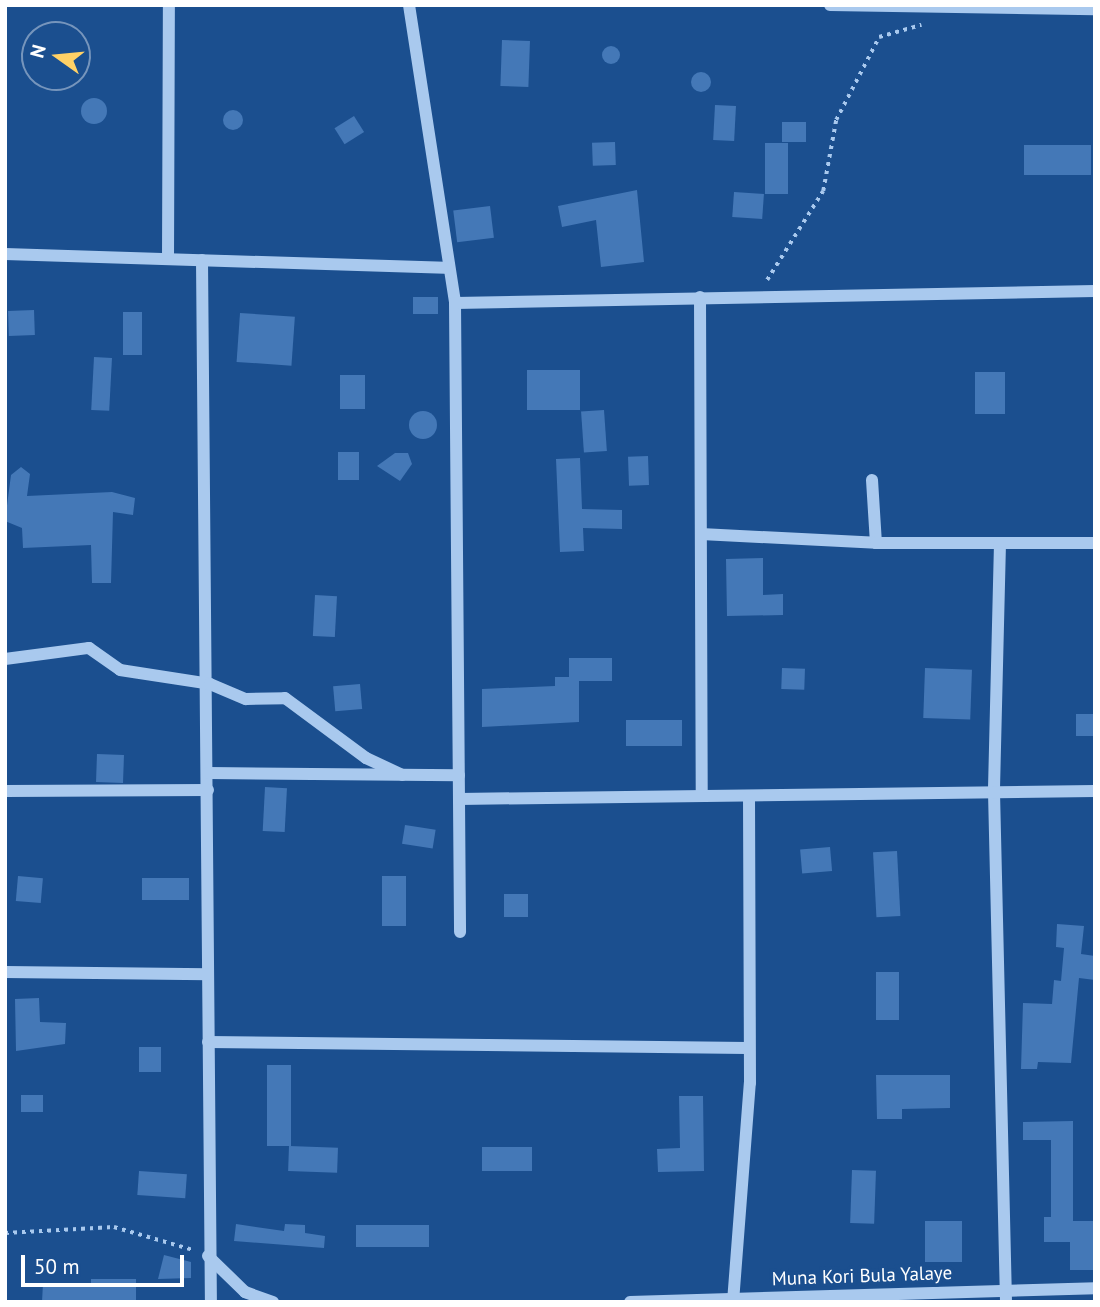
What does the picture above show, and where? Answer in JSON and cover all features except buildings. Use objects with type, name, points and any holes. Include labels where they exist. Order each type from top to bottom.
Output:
[{"type":"street","points":[[168,259],[169,5]]},
{"type":"street","points":[[409,5],[445,268],[455,303],[460,932]]},
{"type":"street","points":[[830,5],[1095,9]]},
{"type":"street","points":[[5,254],[445,268]]},
{"type":"street","points":[[202,260],[210,684],[208,1256],[211,1302]]},
{"type":"street","points":[[455,303],[1095,291]]},
{"type":"street","points":[[700,297],[702,796]]},
{"type":"street","points":[[872,480],[876,543]]},
{"type":"street","points":[[701,534],[876,543],[1095,543]]},
{"type":"street","points":[[1000,543],[994,792],[1006,1296]]},
{"type":"street","points":[[5,659],[89,648],[120,670],[210,684],[246,699],[285,698],[366,758],[402,775]]},
{"type":"street","points":[[208,773],[459,775]]},
{"type":"street","points":[[5,791],[208,790]]},
{"type":"street","points":[[459,799],[1095,791]]},
{"type":"street","points":[[733,1301],[747,1048],[749,796]]},
{"type":"street","points":[[5,972],[208,974]]},
{"type":"street","points":[[208,1042],[747,1048]]},
{"type":"street","points":[[208,1256],[246,1292],[273,1302]]},
{"type":"street","name":"Muna Kori Bula Yalaye","points":[[630,1302],[1006,1296],[1095,1288]]},
{"type":"path","points":[[756,296],[823,191],[836,120],[879,37],[931,22]]},
{"type":"path","points":[[5,1233],[114,1227],[155,1234],[208,1256]]}]
